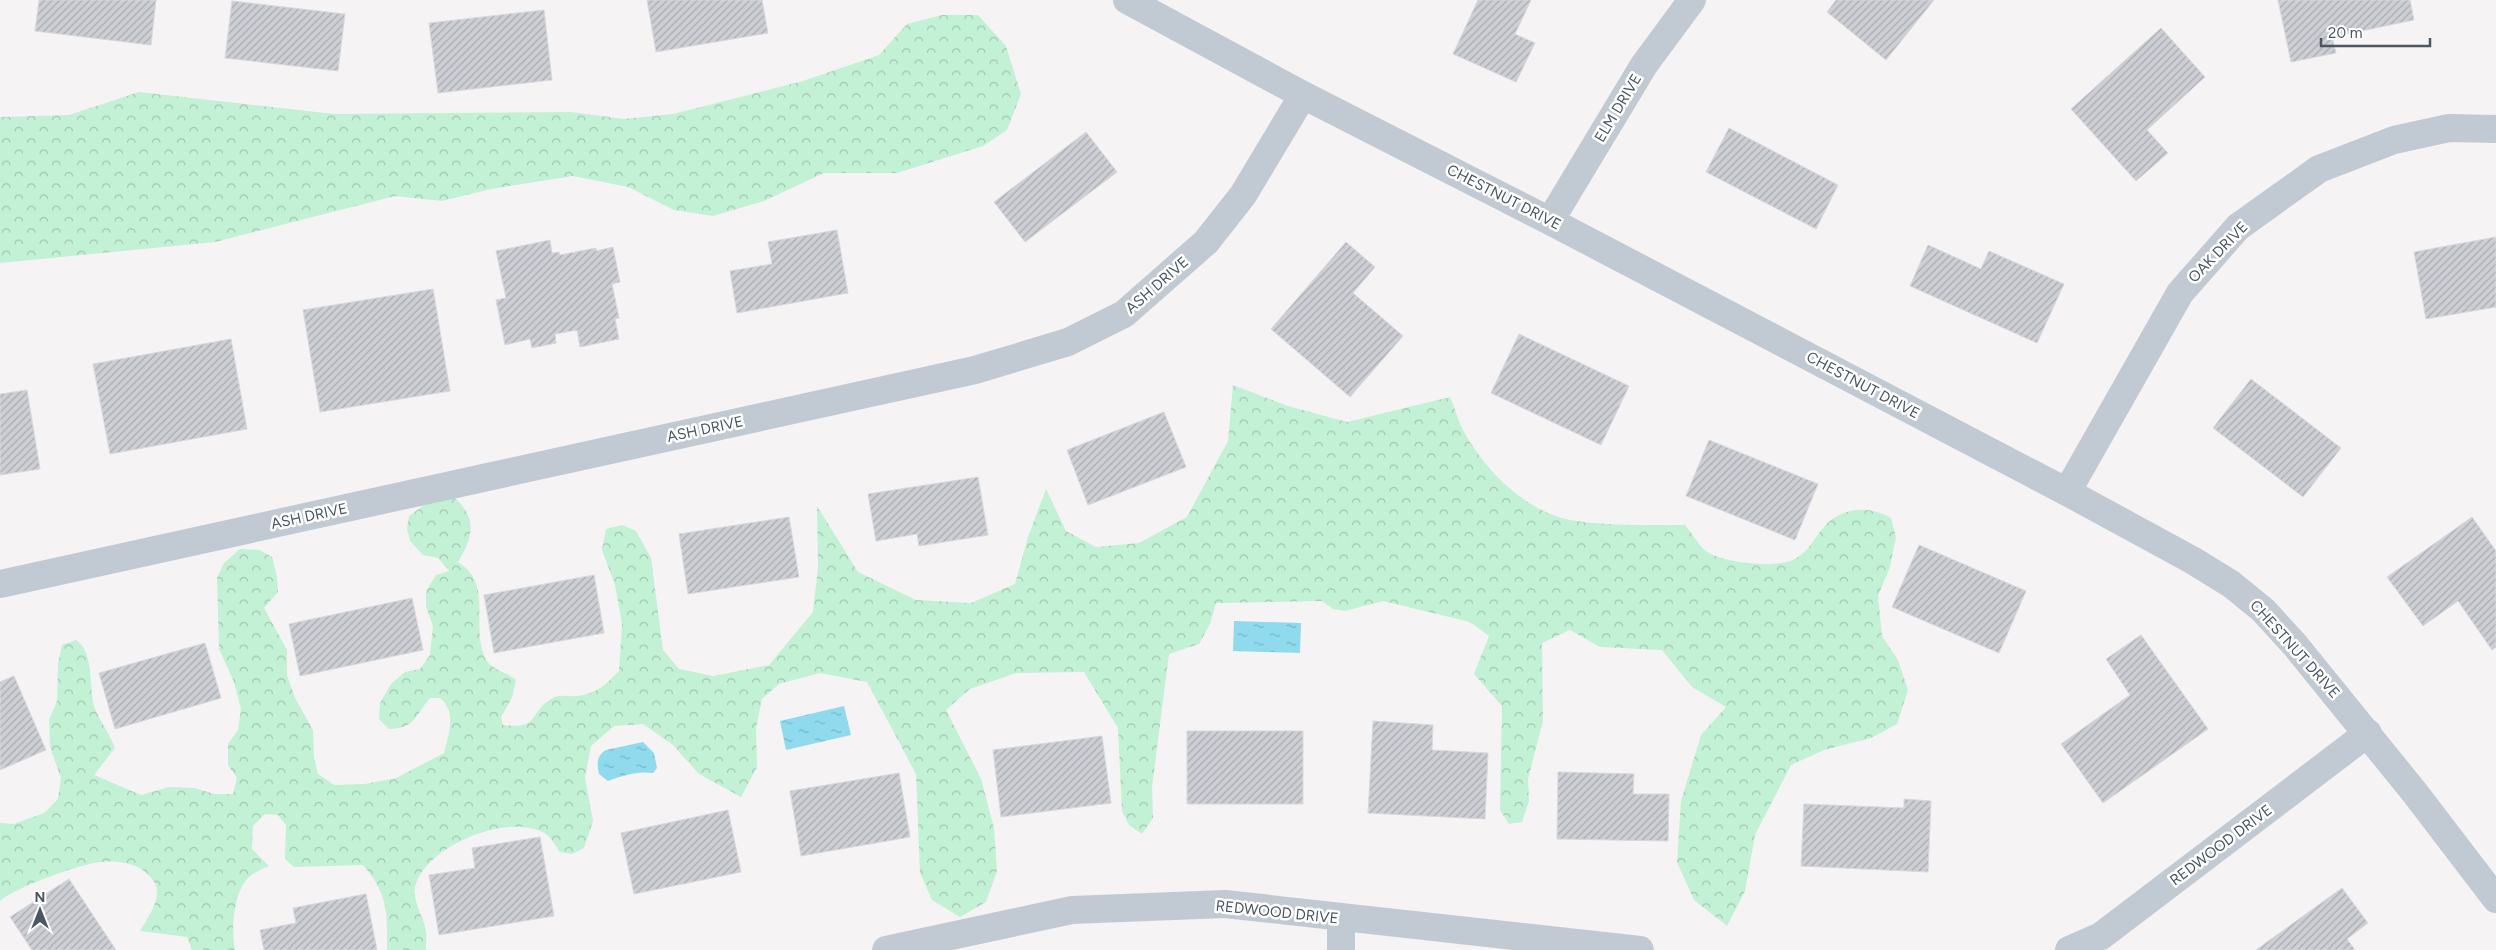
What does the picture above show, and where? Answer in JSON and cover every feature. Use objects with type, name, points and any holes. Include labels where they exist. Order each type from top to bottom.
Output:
[{"type":"street","name":"CHESTNUT DRIVE","points":[[1127,0],[1303,95],[1550,221],[2067,492],[2192,560],[2248,597],[2263,610],[2295,645],[2368,733],[2496,899]]},
{"type":"street","name":"ELM DRIVE","points":[[1550,221],[1644,65],[1692,0]]},
{"type":"street","name":"ASH DRIVE","points":[[0,584],[965,372],[1068,342],[1124,314],[1206,242],[1243,195],[1303,95]]},
{"type":"street","name":"OAK DRIVE","points":[[2067,492],[2180,293],[2238,227],[2320,169],[2394,140],[2449,128],[2496,130]]},
{"type":"street","name":"REDWOOD DRIVE","points":[[2069,950],[2100,936],[2368,733]]},
{"type":"street","name":"REDWOOD DRIVE","points":[[886,950],[1072,910],[1225,904],[1640,950]]},
{"type":"street","points":[[1341,918],[1341,950]]},
{"type":"green space","points":[[942,15],[978,15],[1006,46],[1021,94],[1007,130],[983,146],[897,173],[824,173],[764,201],[713,216],[674,210],[628,187],[573,176],[491,189],[442,201],[395,196],[215,242],[0,263],[0,117],[69,115],[139,92],[334,114],[571,112],[624,119],[673,114],[803,81],[879,55],[907,24]]},
{"type":"green space","points":[[1233,385],[1288,406],[1347,422],[1450,397],[1464,432],[1484,461],[1509,488],[1538,508],[1570,520],[1583,522],[1628,525],[1685,525],[1700,546],[1713,555],[1724,559],[1764,564],[1787,562],[1800,556],[1808,549],[1830,521],[1846,512],[1855,510],[1873,511],[1891,518],[1896,537],[1890,567],[1878,596],[1882,636],[1898,660],[1908,690],[1897,724],[1871,738],[1824,750],[1791,765],[1755,835],[1745,891],[1727,926],[1694,900],[1677,862],[1681,801],[1701,735],[1726,707],[1692,687],[1662,650],[1600,647],[1570,630],[1542,643],[1543,721],[1528,779],[1529,801],[1522,822],[1509,824],[1500,810],[1502,706],[1474,674],[1489,636],[1470,622],[1383,601],[1345,611],[1333,609],[1322,601],[1216,603],[1210,624],[1199,644],[1169,654],[1152,787],[1153,818],[1142,834],[1129,825],[1122,811],[1118,728],[1084,672],[1016,673],[970,689],[946,710],[981,779],[994,828],[997,871],[986,902],[960,917],[932,900],[920,873],[916,774],[867,682],[820,673],[779,684],[762,699],[756,728],[757,767],[741,797],[699,774],[673,745],[643,724],[614,726],[591,746],[585,778],[593,821],[584,848],[572,854],[560,852],[546,834],[530,828],[512,827],[470,836],[451,846],[434,858],[422,872],[415,887],[415,898],[426,931],[426,950],[387,950],[385,905],[378,886],[363,865],[294,867],[285,859],[286,825],[278,815],[265,814],[253,826],[252,849],[269,866],[248,878],[239,893],[233,923],[235,950],[192,950],[187,937],[140,931],[157,898],[156,885],[142,869],[121,862],[100,862],[78,867],[33,883],[0,901],[0,823],[14,824],[44,813],[58,799],[61,778],[50,747],[49,720],[57,701],[58,664],[62,645],[76,640],[86,653],[89,662],[95,709],[115,748],[94,775],[141,795],[169,787],[195,788],[214,794],[233,794],[237,778],[228,765],[228,744],[238,730],[241,709],[234,682],[219,649],[217,578],[224,563],[240,549],[260,550],[272,557],[277,577],[278,592],[264,608],[287,650],[287,675],[295,698],[313,730],[314,758],[318,774],[334,785],[365,784],[396,778],[444,753],[448,738],[450,717],[445,704],[440,698],[430,698],[414,720],[404,727],[389,729],[379,719],[380,703],[391,684],[405,672],[420,669],[430,655],[433,626],[426,606],[426,591],[436,575],[449,571],[438,558],[423,555],[410,541],[407,529],[409,516],[427,503],[451,495],[466,511],[471,527],[470,535],[458,562],[469,571],[475,582],[478,593],[481,645],[485,658],[495,668],[516,680],[512,698],[501,717],[503,725],[524,725],[533,718],[545,703],[553,698],[590,693],[605,684],[619,671],[622,624],[615,585],[602,550],[606,529],[622,525],[636,531],[651,558],[663,650],[679,669],[713,676],[769,665],[813,612],[818,568],[817,506],[858,572],[916,600],[971,603],[1015,584],[1028,537],[1046,489],[1066,531],[1096,547],[1139,543],[1187,517],[1228,441]]},
{"type":"water","points":[[1234,621],[1301,623],[1300,653],[1233,651]]},
{"type":"water","points":[[844,706],[851,735],[786,750],[780,721]]},
{"type":"water","points":[[643,742],[654,753],[657,768],[653,773],[630,774],[608,781],[599,774],[598,760],[603,752]]},
{"type":"building","points":[[39,0],[156,0],[151,45],[35,31]]},
{"type":"building","points":[[647,0],[762,0],[768,33],[656,52]]},
{"type":"building","points":[[1478,0],[1531,0],[1515,34],[1535,43],[1516,82],[1453,54]]},
{"type":"building","points":[[1836,0],[1934,0],[1886,60],[1827,12]]},
{"type":"building","points":[[2278,0],[2410,0],[2414,20],[2332,37],[2336,53],[2291,62]]},
{"type":"building","points":[[232,1],[345,14],[338,71],[225,58]]},
{"type":"building","points":[[544,10],[552,80],[438,93],[429,23]]},
{"type":"building","points":[[2161,28],[2205,77],[2147,130],[2168,153],[2136,181],[2071,109]]},
{"type":"building","points":[[1729,128],[1838,185],[1816,229],[1706,172]]},
{"type":"building","points":[[1086,132],[1117,172],[1025,242],[994,202]]},
{"type":"building","points":[[837,230],[848,293],[737,313],[730,271],[772,264],[768,242]]},
{"type":"building","points":[[2496,237],[2496,307],[2426,319],[2414,252]]},
{"type":"building","points":[[550,240],[552,253],[559,252],[560,255],[596,248],[596,251],[613,247],[620,282],[612,284],[619,318],[615,319],[619,339],[580,347],[577,330],[555,334],[556,343],[532,348],[530,339],[505,345],[496,300],[506,298],[496,251]]},
{"type":"building","points":[[1346,242],[1375,267],[1353,293],[1403,336],[1350,397],[1271,329]]},
{"type":"building","points":[[1928,245],[1981,269],[1989,251],[2064,284],[2037,343],[1910,286]]},
{"type":"building","points":[[433,289],[450,391],[320,412],[303,310]]},
{"type":"building","points":[[1519,334],[1629,386],[1601,445],[1491,393]]},
{"type":"building","points":[[231,339],[247,429],[110,454],[93,364]]},
{"type":"building","points":[[2251,379],[2341,448],[2303,497],[2213,428]]},
{"type":"building","points":[[27,390],[40,469],[0,475],[0,394]]},
{"type":"building","points":[[1164,412],[1186,467],[1088,505],[1067,450]]},
{"type":"building","points":[[1709,440],[1818,484],[1795,540],[1686,496]]},
{"type":"building","points":[[978,477],[988,535],[919,546],[917,534],[876,541],[868,494]]},
{"type":"building","points":[[789,517],[799,577],[688,594],[679,534]]},
{"type":"building","points":[[2472,517],[2496,551],[2496,647],[2492,650],[2458,601],[2423,626],[2387,577]]},
{"type":"building","points":[[1919,545],[2026,591],[1999,653],[1892,607]]},
{"type":"building","points":[[594,575],[604,633],[494,653],[484,595]]},
{"type":"building","points":[[412,598],[423,650],[300,676],[289,624]]},
{"type":"building","points":[[2141,635],[2208,729],[2103,803],[2061,744],[2130,695],[2106,659]]},
{"type":"building","points":[[205,643],[221,698],[115,729],[99,673]]},
{"type":"building","points":[[14,676],[46,750],[0,770],[0,682]]},
{"type":"building","points":[[1373,721],[1433,725],[1432,750],[1488,753],[1485,819],[1368,813]]},
{"type":"building","points":[[1187,731],[1303,731],[1303,804],[1187,804]]},
{"type":"building","points":[[1102,736],[1111,803],[1001,817],[993,750]]},
{"type":"building","points":[[1558,772],[1634,774],[1633,794],[1669,794],[1668,841],[1557,839]]},
{"type":"building","points":[[899,773],[910,837],[801,856],[790,791]]},
{"type":"building","points":[[1904,799],[1931,801],[1928,872],[1801,866],[1804,804],[1904,808]]},
{"type":"building","points":[[728,810],[741,872],[634,894],[621,833]]},
{"type":"building","points":[[540,837],[554,916],[439,935],[429,875],[475,868],[472,848]]},
{"type":"building","points":[[69,879],[116,950],[32,950],[10,917]]},
{"type":"building","points":[[2342,888],[2368,923],[2347,939],[2355,950],[2256,950]]},
{"type":"building","points":[[366,894],[377,950],[264,950],[260,930],[296,923],[293,908]]}]
